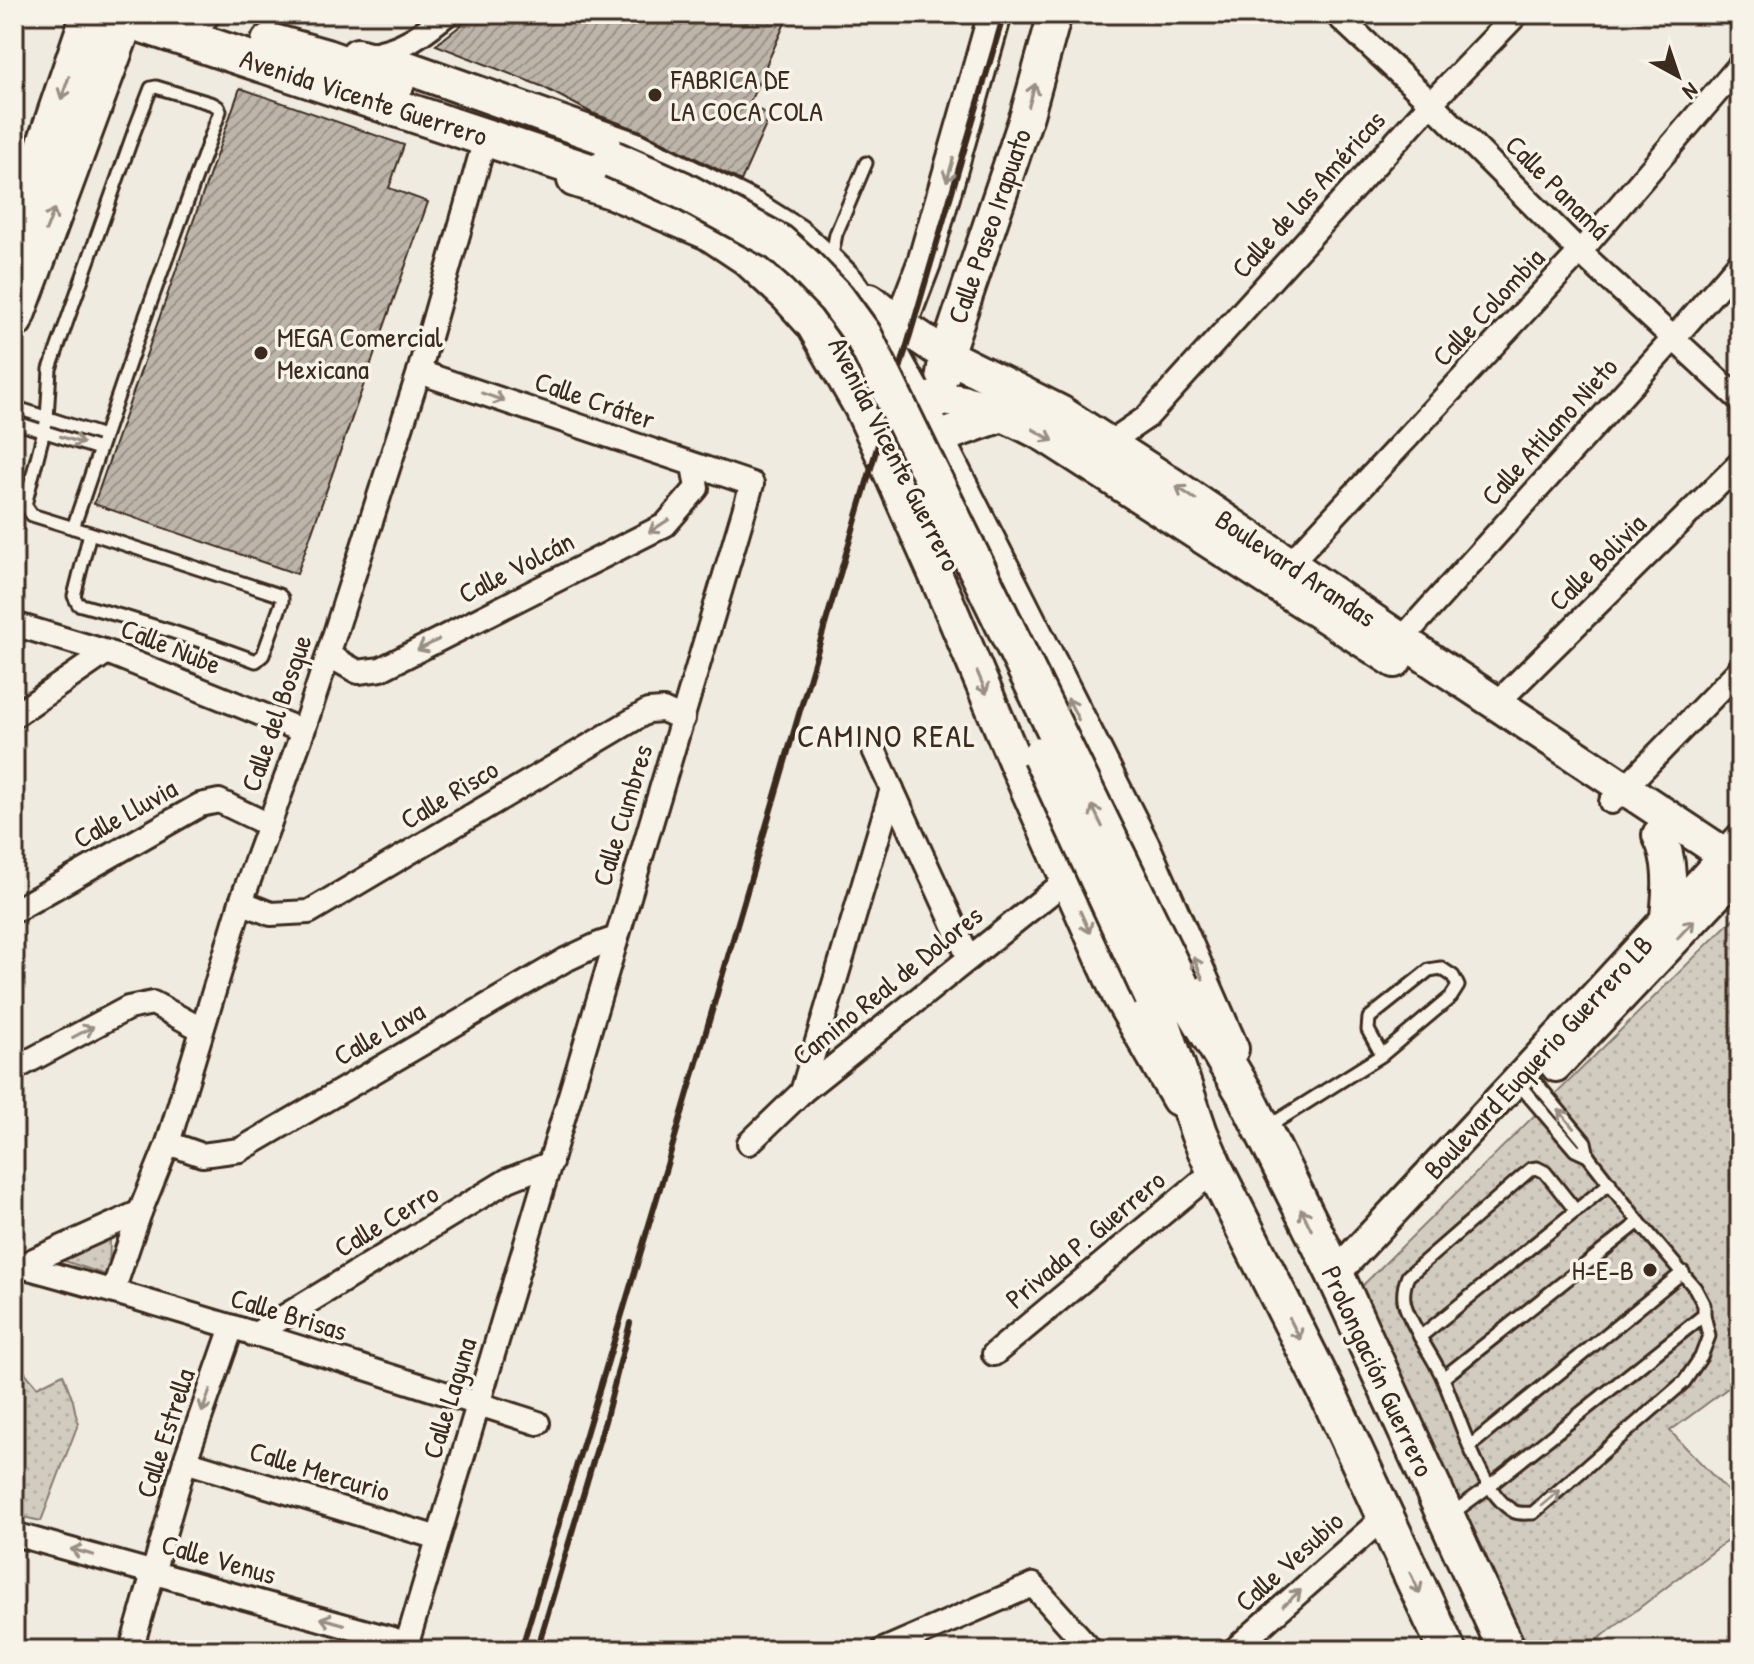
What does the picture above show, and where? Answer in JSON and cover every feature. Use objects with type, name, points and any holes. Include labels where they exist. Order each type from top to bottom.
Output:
[{"type":"main road","points":[[14,237],[90,14]]},
{"type":"main road","name":"Calle Paseo Irapuato","points":[[861,408],[896,338],[924,263],[995,14]]},
{"type":"main road","name":"Calle Paseo Irapuato","points":[[928,398],[946,355],[1027,115],[1055,14]]},
{"type":"main road","points":[[14,320],[119,16]]},
{"type":"main road","name":"Avenida Vicente Guerrero","points":[[119,16],[328,63]]},
{"type":"main road","name":"Avenida Vicente Guerrero","points":[[200,16],[610,168],[764,257],[802,292],[845,346],[867,386],[1167,992],[1245,1094]]},
{"type":"main road","points":[[328,63],[428,130],[614,193],[708,233],[747,259],[813,325],[861,408],[888,467],[1119,996],[1199,1133]]},
{"type":"main road","name":"Boulevard Arandas","points":[[328,63],[408,68],[633,148],[753,208],[796,235],[847,283],[896,338],[946,355],[1060,412],[1113,462],[1618,795],[1732,866]]},
{"type":"main road","points":[[818,333],[844,328],[855,318],[847,283],[891,284],[924,263]]},
{"type":"main road","points":[[896,338],[928,398],[938,440],[1143,846],[1232,1048],[1245,1094]]},
{"type":"main road","name":"Boulevard Arandas","points":[[861,408],[928,398],[969,403],[1005,414],[1046,436],[1113,462]]},
{"type":"main road","points":[[888,467],[938,440],[1005,414]]},
{"type":"main road","name":"Boulevard Arandas","points":[[1282,573],[1401,640],[1497,703],[1618,795],[1659,835],[1732,866]]},
{"type":"main road","points":[[1659,835],[1665,847],[1669,877],[1667,917]]},
{"type":"main road","name":"Avenida Vicente Guerrero","points":[[1167,992],[1199,1133]]},
{"type":"main road","name":"Prolongación Guerrero","points":[[1245,1094],[1338,1282],[1507,1650]]},
{"type":"main road","name":"Prolongación Guerrero","points":[[1199,1133],[1329,1396],[1447,1650]]},
{"type":"street","points":[[328,63],[402,47],[447,14]]},
{"type":"street","name":"Calle Panamá","points":[[1336,14],[1431,103],[1580,252],[1740,400]]},
{"type":"street","name":"Calle de las Américas","points":[[1113,462],[1147,417],[1431,103],[1517,14]]},
{"type":"street","name":"Calle Colombia","points":[[1282,573],[1580,252],[1740,65]]},
{"type":"street","name":"Calle del Bosque","points":[[113,1291],[168,1143],[241,902],[328,655],[419,372],[482,150]]},
{"type":"street","name":"Calle Atilano Nieto","points":[[1401,640],[1740,262]]},
{"type":"street","name":"Calle Cráter","points":[[419,372],[752,484]]},
{"type":"street","name":"Calle Bolivia","points":[[1497,703],[1740,463]]},
{"type":"street","name":"Calle Volcán","points":[[328,655],[358,672],[381,669],[665,525],[697,488],[693,465]]},
{"type":"street","name":"Calle Cumbres","points":[[551,1163],[752,484]]},
{"type":"street","name":"Calle Nube","points":[[14,624],[107,652],[303,731]]},
{"type":"street","points":[[14,716],[107,652]]},
{"type":"street","points":[[1618,795],[1740,669]]},
{"type":"street","name":"Calle Risco","points":[[241,902],[271,914],[309,912],[648,711],[663,710],[683,719]]},
{"type":"street","points":[[874,750],[969,958]]},
{"type":"street","points":[[802,1092],[892,789]]},
{"type":"street","name":"Calle Lluvia","points":[[14,911],[200,805],[219,801],[269,825]]},
{"type":"street","name":"Boulevard Euquerio Guerrero LB","points":[[1527,1088],[1667,917],[1732,866]]},
{"type":"street","name":"Boulevard Euquerio Guerrero LB","points":[[1338,1282],[1527,1088],[1732,866]]},
{"type":"street","name":"Camino Real de Dolores","points":[[749,1143],[802,1092],[1067,880]]},
{"type":"street","name":"Calle Lava","points":[[168,1143],[202,1155],[240,1150],[565,960],[616,938]]},
{"type":"street","points":[[14,1069],[128,1008],[153,1003],[201,1029]]},
{"type":"street","name":"Calle Cerro","points":[[254,1335],[508,1180],[551,1163]]},
{"type":"street","name":"Calle Laguna","points":[[406,1646],[551,1163]]},
{"type":"street","name":"Privada P. Guerrero","points":[[994,1354],[1215,1170]]},
{"type":"street","name":"Calle Brisas","points":[[18,1268],[140,1212]]},
{"type":"street","name":"Calle Brisas","points":[[18,1268],[113,1291],[538,1423]]},
{"type":"street","name":"Calle Estrella","points":[[131,1650],[185,1461],[232,1327]]},
{"type":"street","name":"Calle Mercurio","points":[[185,1461],[438,1538]]},
{"type":"street","name":"Calle Vesubio","points":[[1234,1650],[1384,1517]]},
{"type":"street","name":"Calle Venus","points":[[14,1534],[406,1646]]},
{"type":"street","points":[[883,1650],[1033,1585],[1091,1650]]},
{"type":"lane","points":[[73,528],[220,111],[213,104],[156,87],[151,88],[125,155],[50,369],[47,419],[25,505],[32,515],[73,528],[90,533],[279,595],[282,602],[263,655],[256,661],[215,645],[78,604],[74,596],[90,533]]},
{"type":"lane","points":[[847,283],[836,234],[866,163]]},
{"type":"lane","points":[[14,407],[104,436]]},
{"type":"lane","points":[[14,422],[99,449]]},
{"type":"lane","points":[[1262,1130],[1382,1055],[1451,997],[1458,986],[1453,976],[1441,968],[1429,970],[1369,1018],[1368,1030],[1382,1055]]},
{"type":"lane","points":[[1527,1088],[1575,1150],[1588,1156],[1695,1288],[1704,1305],[1709,1336],[1701,1357],[1684,1382],[1533,1513],[1518,1513],[1505,1505],[1489,1486],[1443,1378],[1404,1304],[1403,1288],[1408,1276],[1531,1169],[1545,1172],[1576,1211]]},
{"type":"lane","points":[[1420,1337],[1610,1183]]},
{"type":"lane","points":[[1443,1378],[1639,1222]]},
{"type":"lane","points":[[1470,1446],[1683,1272]]},
{"type":"lane","points":[[1446,1518],[1704,1315]]},
{"type":"shaded area","points":[[1736,916],[1740,919],[1740,1379],[1670,1431],[1740,1504],[1740,1531],[1584,1650],[1518,1650],[1357,1291]]},
{"type":"shaded area","points":[[110,1238],[109,1276],[53,1257]]},
{"type":"shaded area","points":[[14,1363],[37,1387],[63,1374],[78,1424],[41,1521],[14,1515]]},
{"type":"building","name":"FABRICA DE LA COCA COLA","points":[[475,14],[789,14],[749,104],[770,116],[741,181],[641,131],[592,113],[541,86],[436,45]]},
{"type":"building","name":"MEGA Comercial Mexicana","points":[[240,88],[404,145],[389,188],[428,202],[297,574],[94,504]]},
{"type":"railway","points":[[521,1650],[666,1168],[1004,14]]},
{"type":"railway","points":[[537,1650],[605,1421],[630,1323]]},
{"type":"place","name":"FABRICA DE LA COCA COLA","points":[[655,95]]},
{"type":"place","name":"MEGA Comercial Mexicana","points":[[261,353]]},
{"type":"place","name":"H-E-B","points":[[1650,1270]]},
{"type":"district","name":"CAMINO REAL","points":[[887,735]]}]
